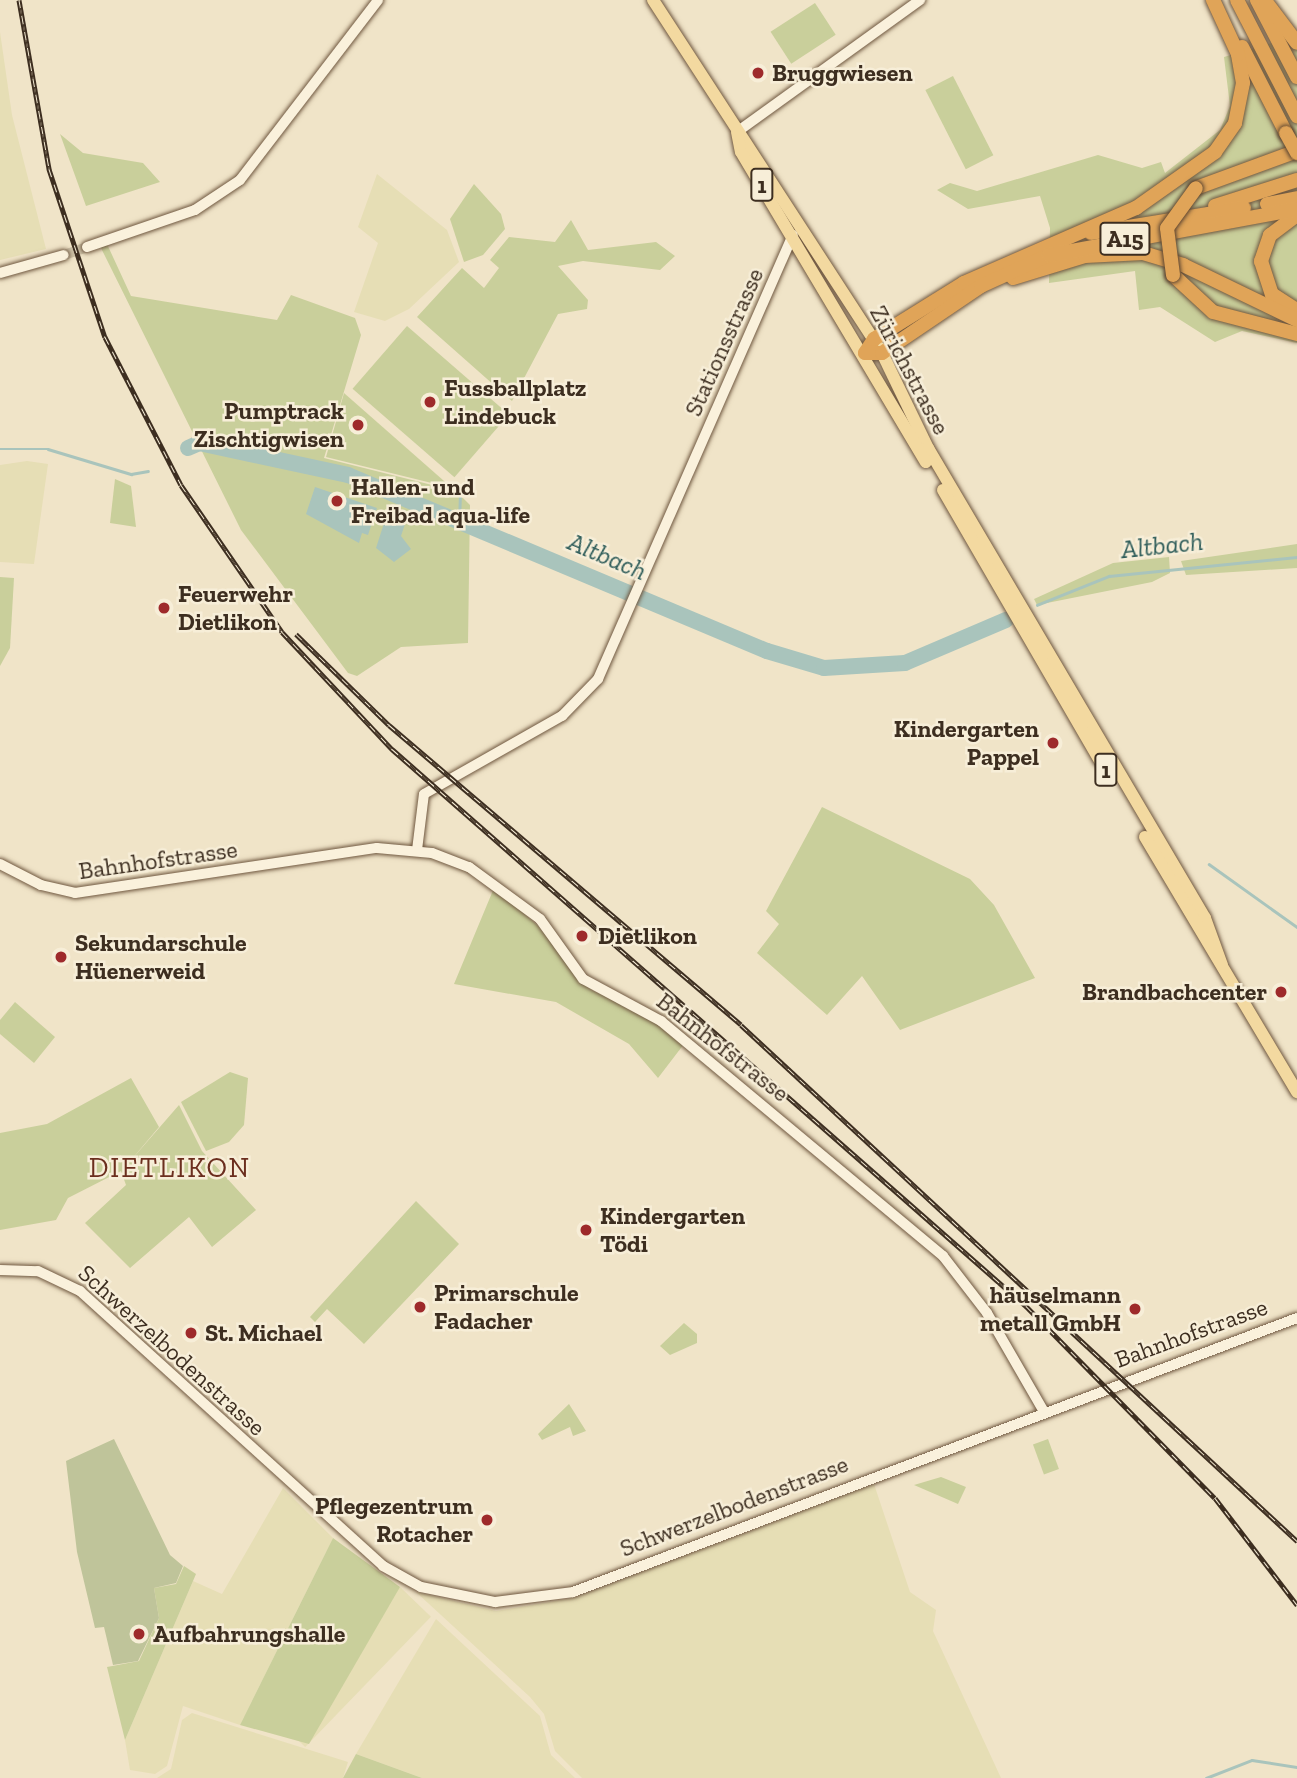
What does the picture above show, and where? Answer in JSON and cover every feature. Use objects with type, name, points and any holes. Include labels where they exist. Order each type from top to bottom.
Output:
[{"type":"highway","points":[[1213,0],[1247,67],[1297,152],[1196,188],[1167,228],[1173,275],[1213,312],[1297,334]]},
{"type":"highway","points":[[1053,239],[1136,208],[1211,156],[1238,116],[1247,67],[1219,0]]},
{"type":"highway","points":[[1237,0],[1297,116]]},
{"type":"highway","points":[[1257,0],[1297,77]]},
{"type":"highway","points":[[1264,0],[1297,43]]},
{"type":"highway","points":[[1184,217],[1297,180]]},
{"type":"highway","name":"A15","points":[[865,353],[874,339],[990,268],[1053,239],[1297,198]]},
{"type":"highway","name":"A15","points":[[882,353],[1005,273],[1059,252],[1297,209]]},
{"type":"highway","points":[[1297,215],[1267,240],[1261,267],[1272,294],[1297,310]]},
{"type":"highway","points":[[964,300],[1074,259],[1132,253],[1175,262],[1297,320]]},
{"type":"highway","points":[[865,353],[882,353]]},
{"type":"main road","name":"Zürichstrasse","points":[[653,0],[798,231],[874,339],[928,448],[1033,636]]},
{"type":"main road","name":"Zürichstrasse","points":[[798,231],[810,259],[1033,636]]},
{"type":"main road","name":"1","points":[[1033,636],[1199,906],[1222,965],[1297,1093]]},
{"type":"street","points":[[87,247],[195,209],[240,180],[378,0]]},
{"type":"street","points":[[737,132],[920,0]]},
{"type":"street","name":"Stationsstrasse","points":[[417,850],[422,796],[572,709],[604,670],[781,264],[798,231]]},
{"type":"street","points":[[0,273],[64,255]]},
{"type":"street","points":[[781,264],[810,259]]},
{"type":"street","name":"Bahnhofstrasse","points":[[0,864],[41,886],[75,893],[377,848],[417,850],[494,881],[547,927],[583,979],[661,1021],[902,1217],[970,1288],[1043,1410],[1297,1318]]},
{"type":"street","name":"Schwerzelbodenstrasse","points":[[0,1270],[38,1271],[80,1291],[344,1534],[398,1574],[435,1590],[495,1602],[573,1592],[1043,1410]]},
{"type":"shaded area","points":[[0,32],[12,115],[46,249],[0,260]]},
{"type":"shaded area","points":[[377,174],[447,230],[459,262],[409,309],[385,321],[354,312],[378,243],[358,227]]},
{"type":"shaded area","points":[[27,461],[48,464],[34,564],[0,562],[0,465]]},
{"type":"shaded area","points":[[874,1484],[910,1592],[936,1610],[933,1631],[1001,1778],[582,1778],[555,1751],[544,1714],[530,1697],[416,1592],[496,1611],[573,1598]]},
{"type":"shaded area","points":[[283,1488],[333,1538],[240,1725],[183,1706],[167,1766],[155,1774],[130,1770],[125,1740],[193,1581],[222,1594]]},
{"type":"shaded area","points":[[400,1587],[431,1617],[305,1747],[274,1717]]},
{"type":"shaded area","points":[[436,1619],[540,1716],[551,1755],[575,1778],[422,1778],[356,1754]]},
{"type":"shaded area","points":[[192,1713],[348,1762],[343,1778],[157,1778],[171,1769],[182,1720]]},
{"type":"green space","points":[[815,3],[836,35],[791,64],[771,32]]},
{"type":"green space","points":[[1291,37],[1297,39],[1297,343],[1242,331],[1215,342],[1160,307],[1139,310],[1135,271],[1049,283],[1050,228],[1040,196],[968,209],[937,190],[950,183],[977,191],[1098,155],[1142,168],[1161,162],[1165,173],[1220,130],[1230,106],[1224,57]]},
{"type":"green space","points":[[953,76],[993,155],[966,169],[925,90]]},
{"type":"green space","points":[[60,134],[83,153],[143,163],[160,182],[86,206]]},
{"type":"green space","points":[[474,184],[501,214],[505,229],[483,255],[464,262],[450,219]]},
{"type":"green space","points":[[571,220],[588,250],[656,242],[675,256],[660,270],[583,261],[558,266],[588,300],[587,309],[558,314],[512,401],[417,317],[462,268],[484,288],[499,268],[490,260],[509,237],[555,242]]},
{"type":"green space","name":"Hallen- und Freibad aqua-life","points":[[107,244],[131,296],[277,320],[291,295],[355,318],[361,335],[324,458],[456,491],[470,505],[468,643],[401,647],[357,676],[348,673],[241,530],[100,246]]},
{"type":"green space","name":"Fussballplatz Lindebuck","points":[[407,326],[509,415],[454,477],[353,389]]},
{"type":"green space","name":"Pumptrack Zischtigwisen","points":[[344,393],[452,488],[326,457]]},
{"type":"green space","points":[[115,479],[131,486],[136,527],[110,523]]},
{"type":"green space","points":[[1297,544],[1297,568],[1186,575],[1181,561]]},
{"type":"green space","points":[[1169,557],[1170,573],[1152,582],[1037,605],[1034,599],[1113,563]]},
{"type":"green space","points":[[0,577],[14,578],[10,648],[0,666]]},
{"type":"green space","points":[[822,807],[970,879],[994,905],[1035,978],[900,1030],[862,976],[827,1015],[757,953],[779,924],[766,911]]},
{"type":"green space","points":[[494,888],[537,925],[591,990],[644,1013],[684,1044],[658,1078],[629,1044],[556,1002],[454,984]]},
{"type":"green space","points":[[15,1002],[55,1037],[34,1063],[0,1034],[0,1020]]},
{"type":"green space","points":[[230,1072],[248,1078],[244,1125],[229,1142],[206,1151],[181,1102]]},
{"type":"green space","points":[[131,1078],[159,1127],[126,1166],[179,1105],[202,1151],[256,1210],[212,1247],[189,1217],[130,1268],[85,1223],[126,1185],[121,1171],[68,1198],[56,1220],[0,1230],[0,1133],[47,1124]]},
{"type":"green space","points":[[416,1201],[459,1244],[364,1344],[327,1309],[315,1322],[310,1317]]},
{"type":"green space","points":[[684,1323],[697,1334],[697,1343],[670,1355],[660,1346]]},
{"type":"green space","points":[[569,1404],[586,1431],[573,1436],[570,1427],[542,1440],[538,1434]]},
{"type":"green space","points":[[114,1439],[170,1555],[183,1566],[176,1583],[154,1588],[159,1618],[138,1661],[113,1665],[104,1627],[95,1628],[77,1552],[66,1461]]},
{"type":"green space","points":[[1048,1439],[1059,1469],[1044,1475],[1033,1444]]},
{"type":"green space","points":[[941,1477],[966,1487],[958,1504],[914,1485]]},
{"type":"green space","points":[[333,1538],[400,1587],[309,1744],[240,1725]]},
{"type":"green space","points":[[184,1566],[196,1574],[125,1740],[107,1667],[139,1661],[159,1618],[154,1588],[176,1584]]},
{"type":"green space","points":[[356,1754],[422,1778],[343,1778]]},
{"type":"water","points":[[315,487],[377,508],[368,535],[362,533],[359,543],[306,514]]},
{"type":"water","points":[[386,517],[405,524],[401,536],[411,549],[394,562],[376,548]]},
{"type":"waterway","name":"Altbach","points":[[188,448],[199,443],[348,475],[767,651],[824,668],[905,663],[1006,620]]},
{"type":"waterway","name":"Altbach","points":[[0,449],[48,449],[131,474],[148,471]]},
{"type":"waterway","points":[[459,522],[460,496]]},
{"type":"waterway","name":"Altbach","points":[[1037,605],[1109,576],[1297,557]]},
{"type":"waterway","points":[[1209,864],[1297,927]]},
{"type":"waterway","points":[[1206,1778],[1252,1760],[1297,1767]]},
{"type":"tunnel","points":[[64,255],[87,247]]},
{"type":"railway","points":[[19,0],[49,169],[105,337],[181,485],[282,632],[392,749],[1026,1306],[1215,1498],[1297,1605]]},
{"type":"railway","points":[[296,634],[389,725],[741,1025],[1297,1541]]},
{"type":"place","name":"Bruggwiesen","points":[[758,73]]},
{"type":"place","name":"Fussballplatz Lindebuck","points":[[430,402]]},
{"type":"place","name":"Pumptrack Zischtigwisen","points":[[358,425]]},
{"type":"place","name":"Hallen- und Freibad aqua-life","points":[[337,501]]},
{"type":"place","name":"Feuerwehr Dietlikon","points":[[164,608]]},
{"type":"place","name":"Kindergarten Pappel","points":[[1053,743]]},
{"type":"place","name":"Dietlikon","points":[[582,936]]},
{"type":"place","name":"Sekundarschule Hüenerweid","points":[[61,957]]},
{"type":"place","name":"Brandbachcenter","points":[[1281,992]]},
{"type":"place","name":"Kindergarten Tödi","points":[[586,1230]]},
{"type":"place","name":"Primarschule Fadacher","points":[[420,1307]]},
{"type":"place","name":"häuselmann metall GmbH","points":[[1135,1309]]},
{"type":"place","name":"St. Michael","points":[[191,1333]]},
{"type":"place","name":"Pflegezentrum Rotacher","points":[[487,1520]]},
{"type":"place","name":"Aufbahrungshalle","points":[[139,1634]]},
{"type":"district","name":"DIETLIKON","points":[[170,1168]]}]
